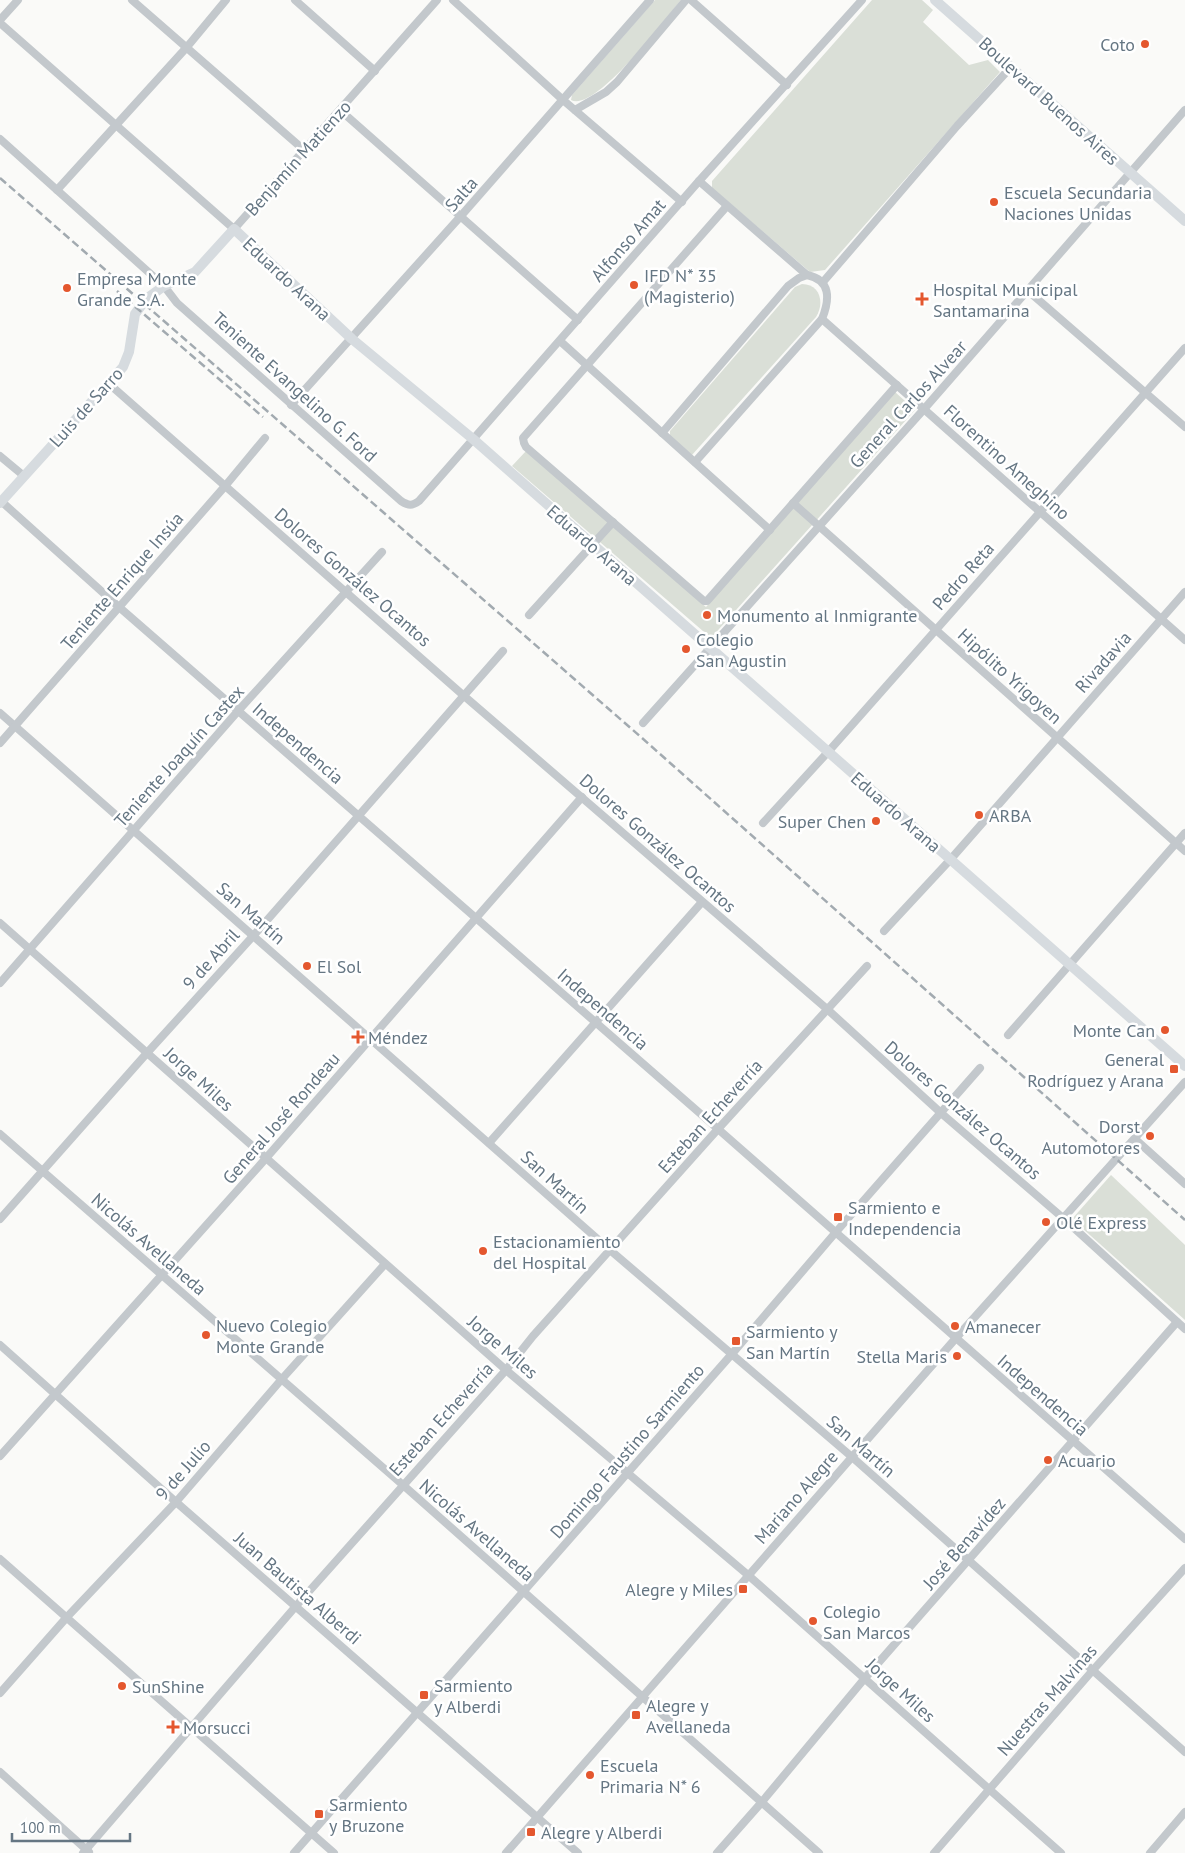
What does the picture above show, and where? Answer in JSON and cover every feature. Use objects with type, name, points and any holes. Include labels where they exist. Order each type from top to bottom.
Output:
[{"type":"main road","name":"Boulevard Buenos Aires","points":[[935,0],[1185,221]]},
{"type":"main road","name":"Benjamín Matienzo","points":[[146,299],[164,286],[195,272],[234,229]]},
{"type":"main road","name":"Eduardo Arana","points":[[234,229],[352,339],[473,439],[592,546],[1185,1066]]},
{"type":"main road","name":"Luis de Sarro","points":[[1,503],[127,360],[135,314],[146,299]]},
{"type":"street","points":[[0,22],[18,0]]},
{"type":"street","points":[[132,0],[304,150]]},
{"type":"street","points":[[57,190],[187,47],[226,0]]},
{"type":"street","points":[[295,0],[375,71]]},
{"type":"street","name":"Benjamín Matienzo","points":[[234,229],[437,0]]},
{"type":"street","points":[[453,0],[563,100],[682,202]]},
{"type":"street","name":"Salta","points":[[291,405],[352,339],[650,0]]},
{"type":"street","points":[[575,110],[606,92],[617,82],[686,0]]},
{"type":"street","points":[[691,0],[787,85]]},
{"type":"street","name":"Alfonso Amat","points":[[419,501],[699,182],[862,0]]},
{"type":"street","name":"Eduardo Arana","points":[[0,22],[234,229]]},
{"type":"street","points":[[823,282],[957,126],[1011,67]]},
{"type":"street","points":[[340,110],[578,320]]},
{"type":"street","name":"General Carlos Alvear","points":[[643,723],[925,408],[1185,110]]},
{"type":"street","name":"Teniente Evangelino G. Ford","points":[[0,139],[164,286],[176,303],[401,502],[413,505],[419,501]]},
{"type":"street","points":[[695,462],[822,319],[827,303],[825,287],[819,278],[807,275],[699,182]]},
{"type":"street","points":[[726,206],[523,438],[526,447],[701,600],[706,601],[896,384]]},
{"type":"street","points":[[662,433],[788,286],[807,275]]},
{"type":"street","points":[[1027,290],[1185,427]]},
{"type":"street","name":"Florentino Ameghino","points":[[822,319],[925,408],[1185,640]]},
{"type":"street","points":[[560,341],[770,530]]},
{"type":"street","name":"Pedro Reta","points":[[763,823],[1185,348]]},
{"type":"street","name":"Dolores González Ocantos","points":[[108,383],[463,695],[827,1009],[941,1113],[1063,1218],[1185,1329]]},
{"type":"street","name":"Teniente Enrique Insúa","points":[[0,743],[265,438]]},
{"type":"street","points":[[0,456],[24,476]]},
{"type":"street","name":"Independencia","points":[[1,503],[1185,1539]]},
{"type":"street","name":"Hipólito Yrigoyen","points":[[793,503],[1185,851]]},
{"type":"street","points":[[529,615],[613,522]]},
{"type":"street","name":"Teniente Joaquín Castex","points":[[0,983],[238,711],[382,552]]},
{"type":"street","name":"Rivadavia","points":[[884,931],[950,860],[1185,592]]},
{"type":"street","name":"9 de Abril","points":[[0,1219],[254,935],[502,650]]},
{"type":"street","name":"San Martín","points":[[0,713],[610,1250],[852,1457],[1185,1752]]},
{"type":"street","name":"General José Rondeau","points":[[0,1456],[54,1393],[266,1159],[582,797]]},
{"type":"street","points":[[1008,1035],[1185,833]]},
{"type":"street","points":[[489,1143],[702,902]]},
{"type":"street","name":"Jorge Miles","points":[[0,923],[506,1370],[748,1575],[1061,1853]]},
{"type":"street","name":"Esteban Echeverría","points":[[87,1852],[296,1606],[506,1370],[533,1336],[718,1129],[868,966]]},
{"type":"street","name":"Domingo Faustino Sarmiento","points":[[294,1853],[980,1068]]},
{"type":"street","name":"Mariano Alegre","points":[[506,1853],[956,1338],[1185,1082]]},
{"type":"street","name":"Nicolás Avellaneda","points":[[0,1134],[523,1590],[819,1853]]},
{"type":"street","points":[[1135,1138],[1185,1184]]},
{"type":"street","name":"9 de Julio","points":[[0,1694],[67,1617],[176,1502],[281,1380],[385,1264]]},
{"type":"street","name":"José Benavídez","points":[[717,1853],[865,1678],[1177,1322]]},
{"type":"street","name":"Juan Bautista Alberdi","points":[[0,1345],[176,1502],[578,1853]]},
{"type":"street","points":[[0,1559],[334,1853]]},
{"type":"street","name":"Nuestras Malvinas","points":[[934,1853],[1093,1670],[1185,1568]]},
{"type":"street","points":[[0,1772],[87,1852]]},
{"type":"street","points":[[1150,1853],[1185,1812]]},
{"type":"shaded area","points":[[655,0],[681,0],[629,62],[612,79],[596,93],[582,100],[571,100],[572,95]]},
{"type":"shaded area","points":[[872,0],[922,0],[933,10],[923,22],[969,65],[988,60],[1000,72],[825,270],[810,272],[712,188],[712,181]]},
{"type":"shaded area","points":[[802,284],[813,287],[819,295],[820,306],[816,317],[692,455],[670,436],[670,431],[795,287]]},
{"type":"shaded area","points":[[895,392],[915,410],[711,638],[512,466],[526,451],[706,607]]},
{"type":"shaded area","points":[[1111,1175],[1185,1245],[1185,1320],[1072,1219]]},
{"type":"railway","points":[[0,178],[642,738],[1185,1220]]},
{"type":"railway","points":[[117,291],[263,417]]},
{"type":"place","name":"Coto","points":[[1145,44]]},
{"type":"place","name":"Escuela Secundaria Naciones Unidas","points":[[994,202]]},
{"type":"place","name":"IFD N* 35 (Magisterio)","points":[[634,285]]},
{"type":"place","name":"Empresa Monte Grande S.A.","points":[[67,288]]},
{"type":"place","name":"Hospital Municipal Santamarina","points":[[922,299]]},
{"type":"place","name":"Monumento al Inmigrante","points":[[707,615]]},
{"type":"place","name":"Colegio San Agustin","points":[[686,649]]},
{"type":"place","name":"ARBA","points":[[979,815]]},
{"type":"place","name":"Super Chen","points":[[876,821]]},
{"type":"place","name":"El Sol","points":[[307,966]]},
{"type":"place","name":"Monte Can","points":[[1165,1030]]},
{"type":"place","name":"Méndez","points":[[358,1037]]},
{"type":"place","name":"General Rodríguez y Arana","points":[[1174,1069]]},
{"type":"place","name":"Dorst Automotores","points":[[1150,1136]]},
{"type":"place","name":"Sarmiento e Independencia","points":[[838,1217]]},
{"type":"place","name":"Olé Express","points":[[1046,1222]]},
{"type":"place","name":"Estacionamiento del Hospital","points":[[483,1251]]},
{"type":"place","name":"Amanecer","points":[[955,1326]]},
{"type":"place","name":"Nuevo Colegio Monte Grande","points":[[206,1335]]},
{"type":"place","name":"Sarmiento y San Martín","points":[[736,1341]]},
{"type":"place","name":"Stella Maris","points":[[957,1356]]},
{"type":"place","name":"Acuario","points":[[1048,1460]]},
{"type":"place","name":"Alegre y Miles","points":[[743,1589]]},
{"type":"place","name":"Colegio San Marcos","points":[[813,1621]]},
{"type":"place","name":"SunShine","points":[[122,1686]]},
{"type":"place","name":"Sarmiento y Alberdi","points":[[424,1695]]},
{"type":"place","name":"Alegre y Avellaneda","points":[[636,1715]]},
{"type":"place","name":"Morsucci","points":[[173,1727]]},
{"type":"place","name":"Escuela Primaria N* 6","points":[[590,1775]]},
{"type":"place","name":"Sarmiento y Bruzone","points":[[319,1814]]},
{"type":"place","name":"Alegre y Alberdi","points":[[531,1832]]}]
